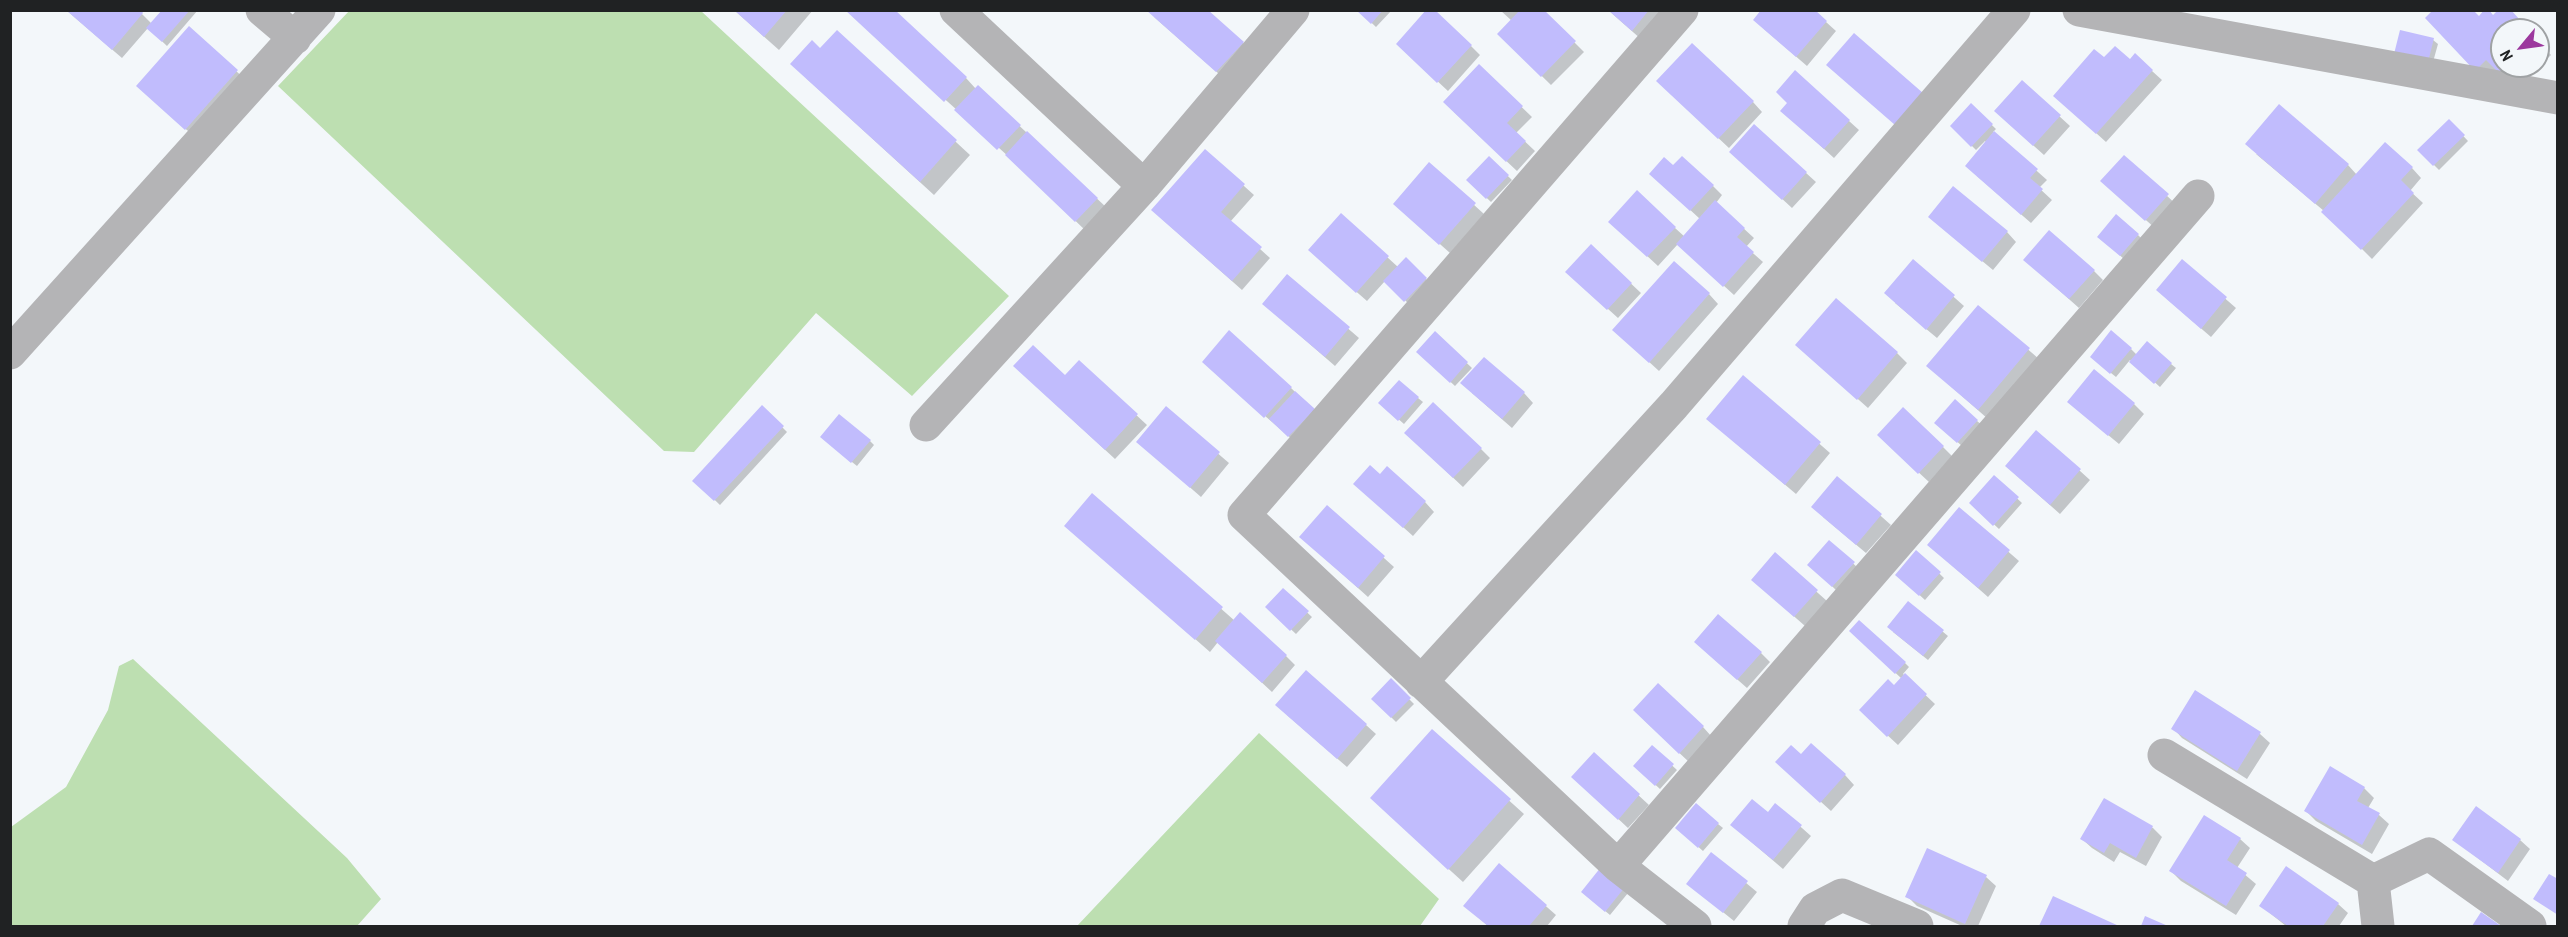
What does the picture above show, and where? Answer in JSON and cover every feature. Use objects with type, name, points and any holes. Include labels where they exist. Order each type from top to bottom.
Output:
[{"type":"street","points":[[262,10],[295,38]]},
{"type":"street","points":[[10,353],[319,10]]},
{"type":"street","points":[[956,10],[1144,186]]},
{"type":"street","points":[[926,425],[1144,186],[1293,10]]},
{"type":"street","points":[[1682,10],[1244,515],[1618,866],[1695,927]]},
{"type":"street","points":[[1421,682],[1674,405],[2014,10]]},
{"type":"street","points":[[2079,10],[2558,98]]},
{"type":"street","points":[[1618,866],[2198,196]]},
{"type":"street","points":[[2164,755],[2373,881]]},
{"type":"street","points":[[2373,881],[2429,854],[2530,927]]},
{"type":"street","points":[[2373,881],[2378,927]]},
{"type":"street","points":[[1804,927],[1815,909],[1842,895],[1917,927]]},
{"type":"green space","points":[[350,10],[701,11],[1009,296],[912,396],[816,313],[694,452],[664,451],[278,86]]},
{"type":"green space","points":[[133,659],[347,858],[381,899],[357,926],[11,926],[11,827],[66,787],[108,710],[119,666]]},
{"type":"green space","points":[[1259,733],[1439,899],[1420,926],[1077,926]]},
{"type":"building","points":[[66,10],[141,10],[143,13],[112,50]]},
{"type":"building","points":[[162,10],[190,10],[162,42],[146,28]]},
{"type":"building","points":[[734,10],[787,10],[764,37]]},
{"type":"building","points":[[845,10],[895,10],[967,77],[944,102]]},
{"type":"building","points":[[1146,10],[1208,10],[1244,42],[1216,72]]},
{"type":"building","points":[[1356,10],[1383,10],[1371,24]]},
{"type":"building","points":[[1426,10],[1435,10],[1472,45],[1437,83],[1396,44]]},
{"type":"building","points":[[1520,10],[1544,10],[1576,41],[1541,77],[1497,34]]},
{"type":"building","points":[[1608,10],[1649,10],[1632,31]]},
{"type":"building","points":[[1761,10],[1815,10],[1827,21],[1796,57],[1753,20]]},
{"type":"building","points":[[2433,10],[2473,10],[2479,16],[2484,10],[2489,10],[2493,15],[2498,10],[2511,10],[2518,18],[2490,18],[2490,64],[2486,60],[2475,71],[2425,18]]},
{"type":"building","points":[[189,26],[238,70],[185,130],[136,86]]},
{"type":"building","points":[[837,30],[957,140],[920,182],[790,64],[812,40],[820,48]]},
{"type":"building","points":[[2400,30],[2434,38],[2428,62],[2394,54]]},
{"type":"building","points":[[1854,33],[1923,93],[1895,125],[1826,65]]},
{"type":"building","points":[[1692,43],[1754,101],[1718,139],[1656,81]]},
{"type":"building","points":[[2115,46],[2130,59],[2135,53],[2153,70],[2096,134],[2053,96],[2094,49],[2104,57]]},
{"type":"building","points":[[1479,64],[1523,106],[1507,123],[1526,141],[1506,162],[1443,102]]},
{"type":"building","points":[[1795,70],[1850,120],[1824,149],[1780,111],[1787,103],[1776,92]]},
{"type":"building","points":[[2022,80],[2061,115],[2033,146],[1994,111]]},
{"type":"building","points":[[978,85],[1021,125],[997,150],[954,110]]},
{"type":"building","points":[[1971,103],[1993,124],[1971,147],[1950,126]]},
{"type":"building","points":[[2279,104],[2349,164],[2315,204],[2245,144]]},
{"type":"building","points":[[2449,119],[2465,135],[2433,166],[2417,150]]},
{"type":"building","points":[[1754,124],[1807,172],[1782,200],[1729,152]]},
{"type":"building","points":[[1027,131],[1098,198],[1075,222],[1005,155]]},
{"type":"building","points":[[1994,131],[2038,169],[2030,178],[2043,189],[2021,215],[1965,166]]},
{"type":"building","points":[[2385,142],[2413,167],[2401,180],[2414,193],[2361,250],[2321,212]]},
{"type":"building","points":[[1205,149],[1245,184],[1221,212],[1262,247],[1232,281],[1151,210]]},
{"type":"building","points":[[2124,155],[2169,194],[2145,221],[2100,181]]},
{"type":"building","points":[[1489,156],[1509,175],[1486,199],[1466,180]]},
{"type":"building","points":[[1682,156],[1714,185],[1690,211],[1649,174],[1664,157],[1673,165]]},
{"type":"building","points":[[1429,162],[1476,203],[1439,245],[1393,204]]},
{"type":"building","points":[[1953,186],[2008,231],[1982,262],[1928,217]]},
{"type":"building","points":[[1637,190],[1676,227],[1647,257],[1608,222]]},
{"type":"building","points":[[1715,200],[1745,228],[1737,237],[1754,252],[1723,287],[1676,244]]},
{"type":"building","points":[[1341,213],[1389,256],[1356,293],[1308,250]]},
{"type":"building","points":[[2116,214],[2139,234],[2120,256],[2097,237]]},
{"type":"building","points":[[2049,230],[2095,270],[2069,299],[2023,260]]},
{"type":"building","points":[[1591,244],[1632,283],[1607,310],[1565,272]]},
{"type":"building","points":[[1406,257],[1427,278],[1404,302],[1383,281]]},
{"type":"building","points":[[1913,259],[1955,295],[1926,330],[1884,293]]},
{"type":"building","points":[[2182,259],[2227,297],[2201,329],[2156,290]]},
{"type":"building","points":[[1674,261],[1710,293],[1649,363],[1612,330]]},
{"type":"building","points":[[1287,274],[1350,327],[1325,357],[1262,304]]},
{"type":"building","points":[[1836,298],[1898,352],[1857,400],[1795,345]]},
{"type":"building","points":[[1978,305],[2030,348],[1978,410],[1926,366]]},
{"type":"building","points":[[1229,330],[1292,387],[1264,418],[1202,362]]},
{"type":"building","points":[[2111,330],[2132,348],[2110,374],[2090,357]]},
{"type":"building","points":[[1435,331],[1468,362],[1450,383],[1416,352]]},
{"type":"building","points":[[2147,341],[2172,363],[2154,384],[2129,362]]},
{"type":"building","points":[[1033,345],[1065,375],[1079,360],[1138,414],[1105,450],[1013,366]]},
{"type":"building","points":[[1484,357],[1525,392],[1502,419],[1460,383]]},
{"type":"building","points":[[2094,369],[2135,403],[2108,436],[2067,402]]},
{"type":"building","points":[[1743,375],[1821,442],[1785,485],[1706,419]]},
{"type":"building","points":[[1399,380],[1419,397],[1398,421],[1378,403]]},
{"type":"building","points":[[1295,391],[1315,409],[1288,437],[1269,419]]},
{"type":"building","points":[[1955,399],[1978,420],[1957,443],[1934,423]]},
{"type":"building","points":[[1433,402],[1482,448],[1453,478],[1404,433]]},
{"type":"building","points":[[762,405],[784,426],[714,501],[692,481]]},
{"type":"building","points":[[1166,406],[1220,452],[1190,488],[1136,442]]},
{"type":"building","points":[[1903,407],[1944,446],[1918,474],[1877,435]]},
{"type":"building","points":[[839,414],[871,440],[851,463],[820,437]]},
{"type":"building","points":[[2036,430],[2081,469],[2050,505],[2005,466]]},
{"type":"building","points":[[1370,465],[1380,474],[1387,466],[1426,501],[1403,528],[1353,484]]},
{"type":"building","points":[[1994,475],[2019,497],[1993,526],[1969,503]]},
{"type":"building","points":[[1837,476],[1882,514],[1856,545],[1811,507]]},
{"type":"building","points":[[1092,493],[1223,607],[1195,640],[1064,526]]},
{"type":"building","points":[[1327,505],[1385,556],[1358,588],[1299,537]]},
{"type":"building","points":[[1959,507],[2010,550],[1978,588],[1927,545]]},
{"type":"building","points":[[1829,540],[1855,562],[1832,587],[1807,565]]},
{"type":"building","points":[[1916,550],[1941,572],[1919,596],[1895,575]]},
{"type":"building","points":[[1775,552],[1818,590],[1794,617],[1751,580]]},
{"type":"building","points":[[1283,588],[1309,611],[1290,631],[1265,607]]},
{"type":"building","points":[[1908,601],[1944,630],[1923,656],[1887,627]]},
{"type":"building","points":[[1240,612],[1287,655],[1262,683],[1215,641]]},
{"type":"building","points":[[1718,614],[1762,652],[1737,680],[1694,642]]},
{"type":"building","points":[[1859,620],[1906,662],[1895,674],[1849,631]]},
{"type":"building","points":[[1306,670],[1367,724],[1337,759],[1275,705]]},
{"type":"building","points":[[1905,673],[1927,694],[1887,737],[1859,710],[1888,679],[1894,685]]},
{"type":"building","points":[[1391,678],[1411,698],[1391,718],[1371,699]]},
{"type":"building","points":[[1658,683],[1704,726],[1679,754],[1633,710]]},
{"type":"building","points":[[2195,690],[2261,732],[2237,771],[2171,729]]},
{"type":"building","points":[[1432,729],[1511,799],[1448,870],[1370,798]]},
{"type":"building","points":[[1811,743],[1846,774],[1820,803],[1775,762],[1791,745],[1801,754]]},
{"type":"building","points":[[1652,745],[1674,764],[1655,786],[1633,766]]},
{"type":"building","points":[[1594,752],[1640,794],[1618,820],[1571,777]]},
{"type":"building","points":[[2330,766],[2365,787],[2357,801],[2380,813],[2362,845],[2304,811]]},
{"type":"building","points":[[2104,798],[2153,826],[2136,858],[2110,843],[2104,853],[2080,839]]},
{"type":"building","points":[[1752,799],[1768,812],[1775,803],[1802,825],[1773,860],[1730,825]]},
{"type":"building","points":[[1696,803],[1719,823],[1698,848],[1675,828]]},
{"type":"building","points":[[2476,806],[2521,839],[2498,873],[2452,840]]},
{"type":"building","points":[[2204,815],[2241,838],[2227,860],[2247,873],[2226,906],[2169,871]]},
{"type":"building","points":[[1927,848],[1987,875],[1965,924],[1905,897]]},
{"type":"building","points":[[1711,852],[1748,881],[1723,913],[1686,884]]},
{"type":"building","points":[[1499,863],[1547,905],[1529,926],[1488,926],[1463,906]]},
{"type":"building","points":[[2286,866],[2339,903],[2323,926],[2288,926],[2259,906]]},
{"type":"building","points":[[1601,867],[1625,887],[1605,912],[1581,892]]},
{"type":"building","points":[[2549,874],[2558,879],[2558,915],[2533,899]]},
{"type":"building","points":[[2053,896],[2119,926],[2039,926]]},
{"type":"building","points":[[2481,912],[2501,926],[2472,926]]},
{"type":"building","points":[[2145,916],[2168,926],[2141,926]]}]
